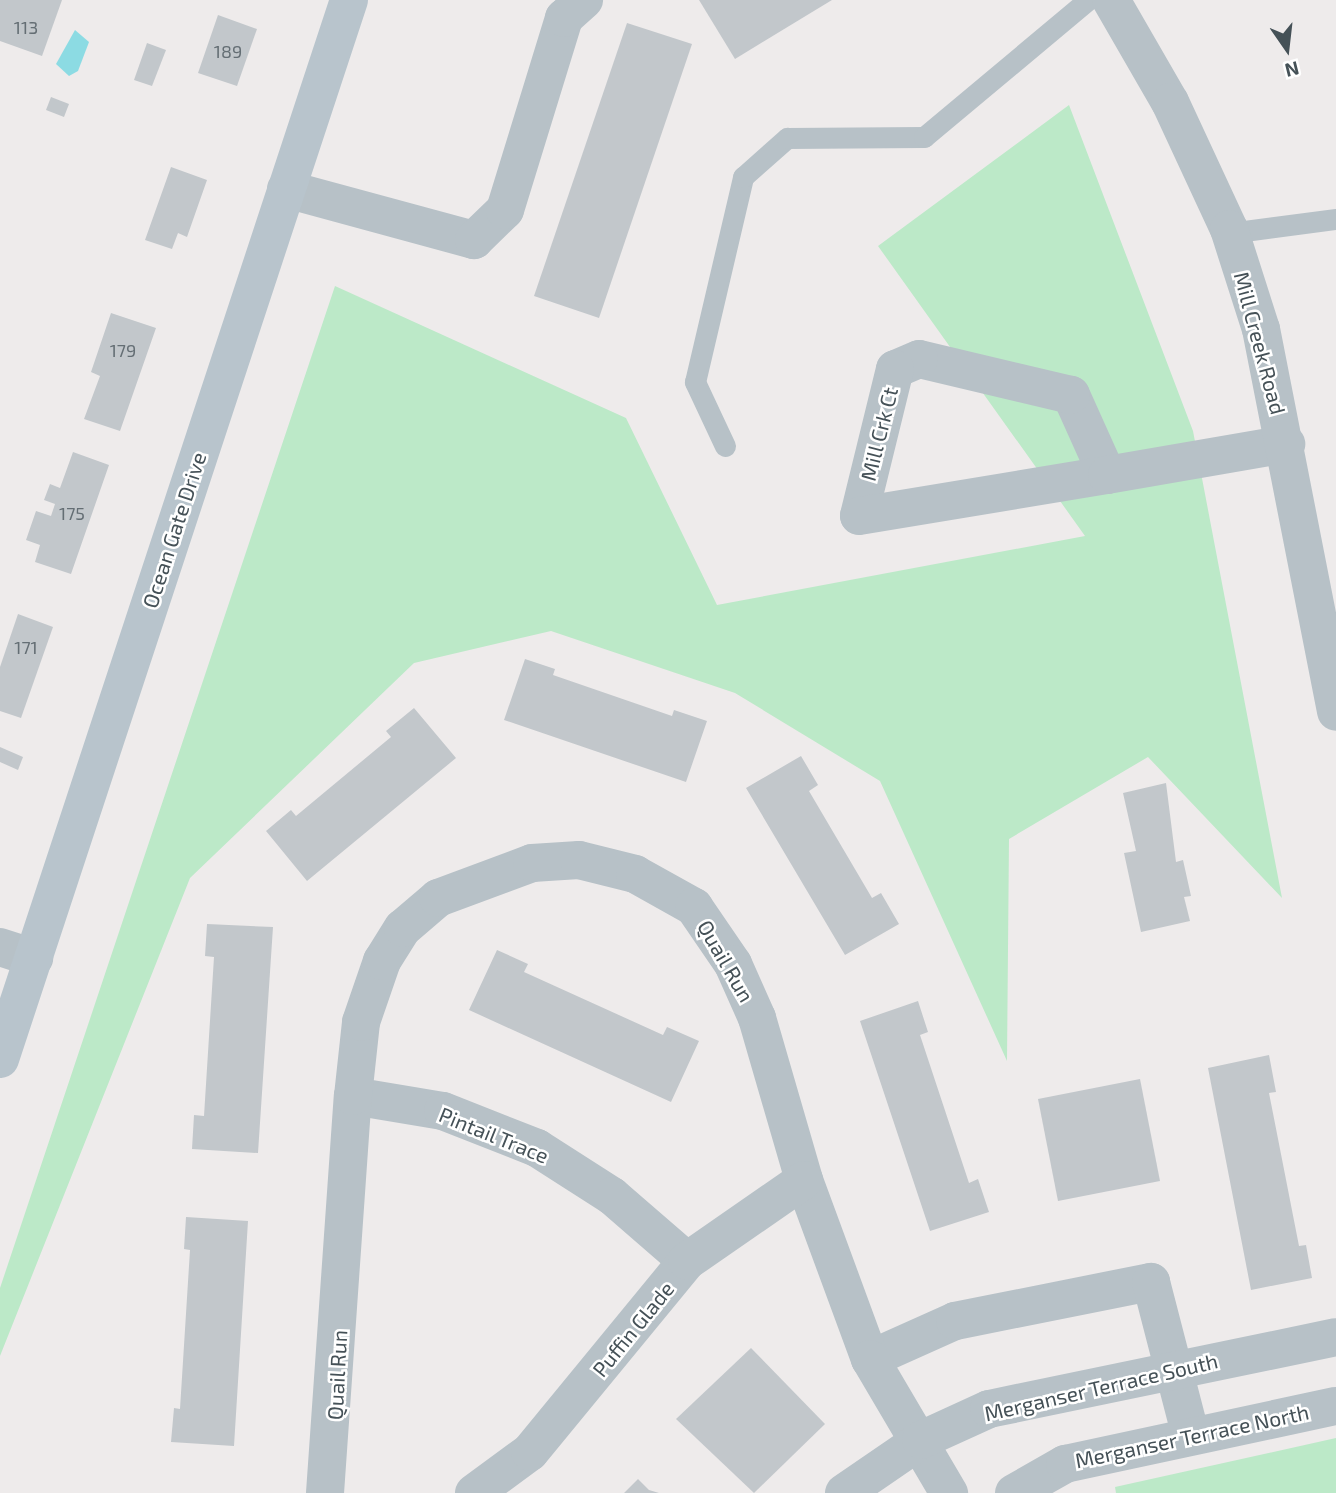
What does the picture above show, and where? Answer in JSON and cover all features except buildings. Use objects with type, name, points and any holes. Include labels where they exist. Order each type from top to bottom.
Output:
[{"type":"main road","name":"Ocean Gate Drive","points":[[0,1059],[17,952],[286,189],[349,0]]},
{"type":"street","points":[[286,189],[474,240],[505,210],[564,18],[584,0]]},
{"type":"street","name":"Mill Creek Road","points":[[1111,0],[1170,102],[1230,233],[1261,329],[1286,444],[1336,712]]},
{"type":"street","name":"Mill Crk Ct","points":[[1107,475],[1071,395],[919,359],[895,369],[859,516],[1107,475],[1286,444]]},
{"type":"street","name":"Quail Run","points":[[325,1493],[352,1096],[361,1022],[382,961],[403,928],[438,898],[484,876],[533,863],[579,860],[635,874],[694,907],[733,964],[757,1018],[804,1180],[870,1359],[921,1440],[949,1493]]},
{"type":"street","name":"Pintail Trace","points":[[352,1096],[443,1111],[537,1148],[612,1196],[687,1261]]},
{"type":"street","name":"Puffin Glade","points":[[474,1493],[530,1452],[687,1261],[804,1180]]},
{"type":"street","points":[[870,1359],[955,1321],[1151,1282],[1171,1370],[1190,1433]]},
{"type":"street","name":"Merganser Terrace South","points":[[844,1493],[921,1440],[989,1409],[1336,1337]]},
{"type":"street","name":"Merganser Terrace North","points":[[1014,1493],[1065,1464],[1190,1433],[1336,1406]]},
{"type":"lane","points":[[725,446],[695,382],[743,177],[787,138],[924,137],[1088,0]]},
{"type":"lane","points":[[1230,233],[1336,219]]},
{"type":"green space","points":[[1069,105],[1193,431],[1282,898],[1148,757],[1009,839],[1007,1061],[880,781],[735,693],[551,631],[414,663],[190,878],[0,1356],[0,1288],[335,286],[626,418],[717,605],[1085,536],[878,246]]},
{"type":"green space","points":[[1336,1438],[1336,1493],[1116,1493],[1115,1487]]},
{"type":"water","points":[[75,30],[89,42],[78,71],[69,76],[56,64]]}]
